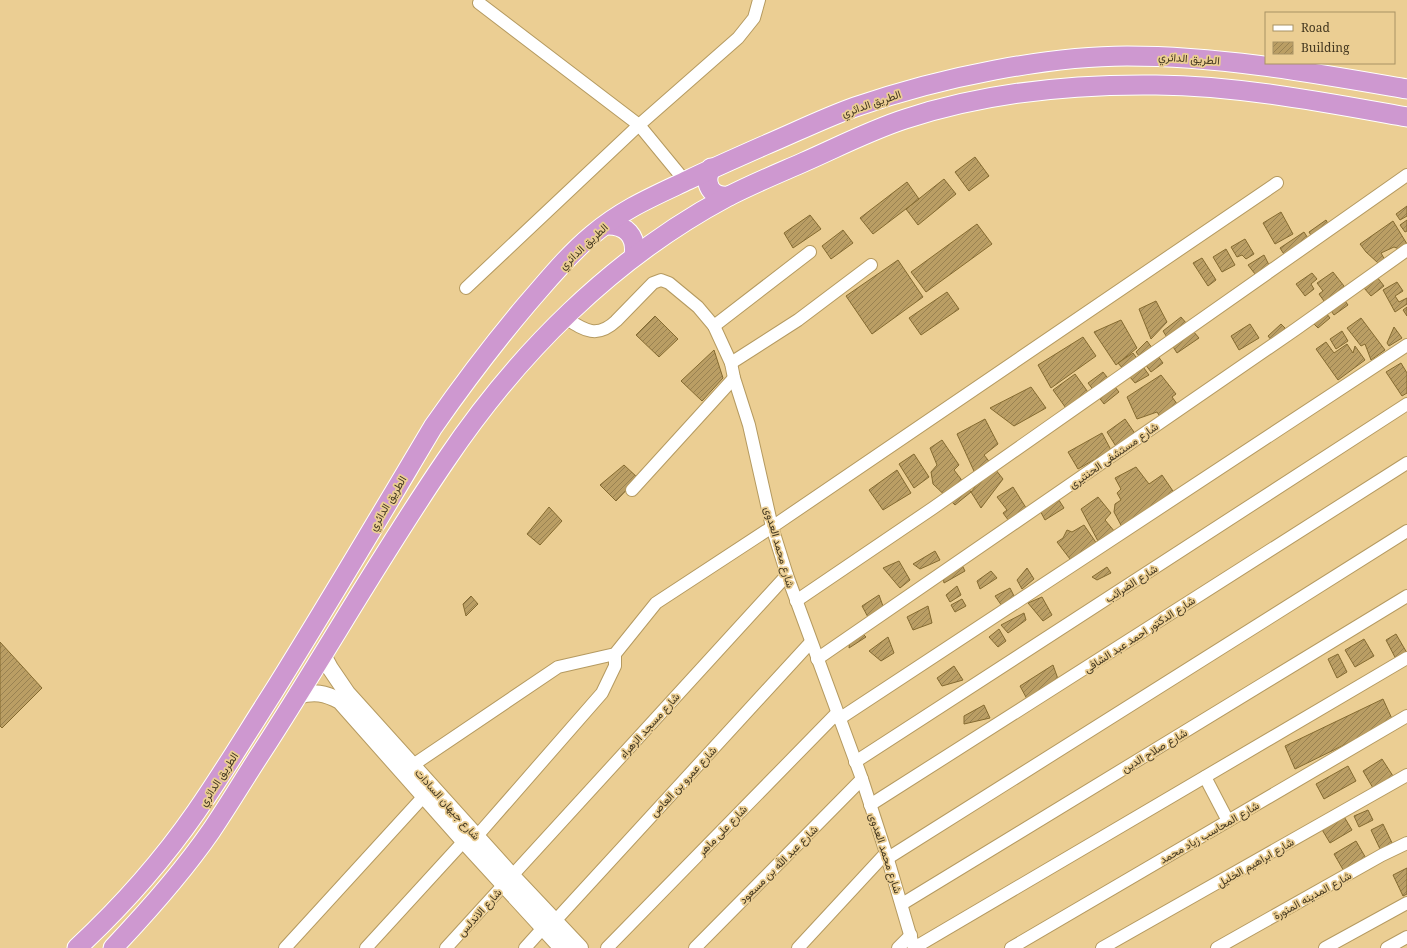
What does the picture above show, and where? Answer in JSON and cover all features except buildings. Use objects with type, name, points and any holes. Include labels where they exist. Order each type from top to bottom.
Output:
[{"type":"highway","name":"الطريق الدائري","points":[[77,948],[98,929],[133,892],[196,813],[301,648],[433,427],[486,354],[535,295],[576,250],[606,225],[644,200],[711,168],[852,108],[887,96],[958,77],[1026,64],[1059,60],[1124,56],[1192,58],[1282,68],[1407,89]]},
{"type":"highway","name":"الطريق الدائري","points":[[113,948],[162,895],[210,832],[298,696],[409,516],[465,432],[530,353],[592,292],[634,256],[681,225],[729,196],[873,131],[903,120],[966,102],[1030,93],[1152,85],[1214,88],[1274,94],[1407,117]]},
{"type":"highway","points":[[711,168],[708,174],[708,186],[717,195],[723,197],[729,196]]},
{"type":"highway","points":[[606,225],[620,226],[626,230],[634,242],[634,256]]},
{"type":"main road","name":"شارع جيهان السادات","points":[[323,655],[347,693],[413,765],[470,839]]},
{"type":"main road","name":"شارع جيهان السادات","points":[[298,696],[308,693],[319,693],[340,701],[424,796],[470,839],[549,924],[580,948]]},
{"type":"main road","name":"شارع جيهان السادات","points":[[549,924],[562,948]]},
{"type":"street","points":[[466,288],[639,125],[738,38],[754,18],[759,0]]},
{"type":"street","points":[[479,3],[639,125],[685,181]]},
{"type":"street","points":[[796,601],[940,504],[1407,176]]},
{"type":"street","points":[[366,948],[470,839],[602,693],[615,666],[615,654],[656,603],[772,527],[1277,183]]},
{"type":"street","name":"شارع مستشفى الحنتيرى","points":[[817,659],[1296,329],[1407,250]]},
{"type":"street","points":[[714,326],[810,252]]},
{"type":"street","points":[[731,362],[798,320],[871,265]]},
{"type":"street","name":"شارع محمد العدوى","points":[[565,318],[588,331],[603,330],[616,321],[653,283],[661,280],[669,283],[698,306],[714,326],[731,362],[734,378],[749,425],[772,527],[787,575],[862,779],[887,855],[914,948]]},
{"type":"street","name":"شارع على ماهر","points":[[607,948],[838,716],[1407,345]]},
{"type":"street","points":[[632,490],[734,378]]},
{"type":"street","name":"شارع الضرائب","points":[[855,762],[1407,404]]},
{"type":"street","name":"شارع الدكتور احمد عبد الشافى","points":[[870,805],[1407,463]]},
{"type":"street","points":[[798,948],[887,855],[1407,531]]},
{"type":"street","name":"شارع مسجد الزهراء","points":[[508,880],[787,575]]},
{"type":"street","name":"شارع صلاح الدين","points":[[902,904],[1407,596]]},
{"type":"street","name":"شارع عمرو بن العاص","points":[[525,948],[811,642]]},
{"type":"street","points":[[413,765],[558,666],[615,654]]},
{"type":"street","points":[[914,948],[1407,658]]},
{"type":"street","name":"شارع المحاسب زياد محمد","points":[[1012,948],[1407,716]]},
{"type":"street","name":"شارع ابراهيم الخليل","points":[[1102,948],[1407,775]]},
{"type":"street","points":[[1204,777],[1228,821]]},
{"type":"street","name":"شارع عبد الله بن مسعود","points":[[695,948],[862,779]]},
{"type":"street","points":[[285,948],[424,796]]},
{"type":"street","name":"شارع المدينه المنورة","points":[[1217,948],[1382,855],[1407,843]]},
{"type":"street","name":"شارع الاندلس","points":[[446,948],[508,880]]},
{"type":"street","points":[[1326,948],[1407,903]]},
{"type":"street","points":[[898,948],[911,935]]},
{"type":"street","points":[[1388,948],[1407,937]]}]
